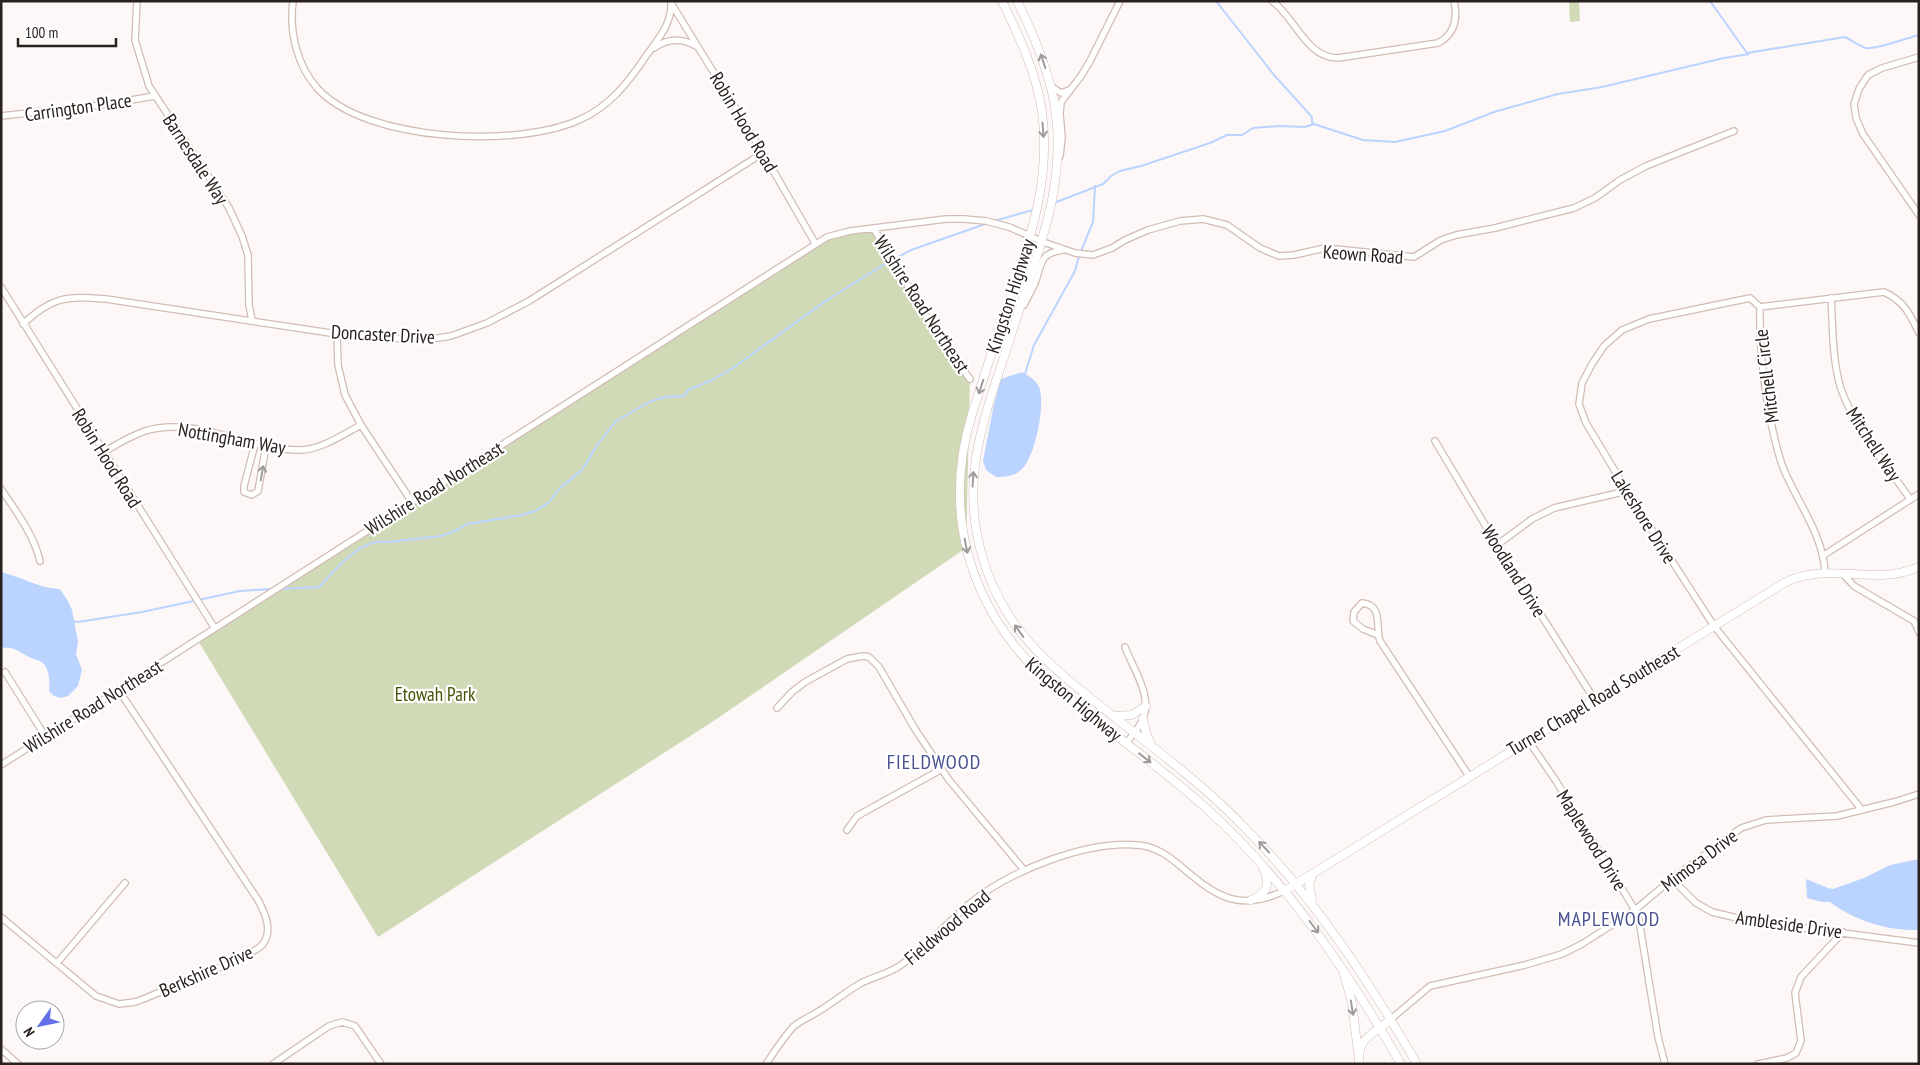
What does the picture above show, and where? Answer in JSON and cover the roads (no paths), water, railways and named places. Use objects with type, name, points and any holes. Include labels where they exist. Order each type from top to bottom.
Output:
[{"type":"main road","name":"Kingston Highway","points":[[1002,1],[1028,60],[1042,110],[1044,171],[1039,207],[963,447],[960,504],[967,551],[974,574],[986,604],[1000,628],[1017,650],[1047,681],[1207,809],[1286,890],[1341,965],[1381,1028],[1401,1064]]},
{"type":"main road","name":"Kingston Highway","points":[[1017,1],[1037,43],[1049,82],[1056,122],[1058,157],[1051,212],[1043,242],[987,408],[976,453],[973,497],[976,532],[980,550],[997,596],[1021,635],[1038,654],[1222,805],[1296,883],[1313,904]]},
{"type":"main road","name":"Turner Chapel Road Southeast","points":[[1286,890],[1792,579],[1808,574],[1825,572],[1886,576],[1919,567]]},
{"type":"main road","points":[[1113,716],[1132,715],[1146,706]]},
{"type":"main road","points":[[1143,719],[1152,747]]},
{"type":"main road","points":[[1251,900],[1261,896],[1267,885],[1268,880],[1261,863]]},
{"type":"main road","points":[[1313,874],[1309,884],[1313,904],[1347,951],[1391,1019],[1417,1064]]},
{"type":"main road","points":[[1341,965],[1352,1003],[1358,1064]]},
{"type":"main road","points":[[1358,1052],[1363,1041],[1391,1019]]},
{"type":"street","name":"Barnesdale Way","points":[[137,1],[136,40],[146,80],[154,96],[229,208],[242,236],[248,255],[249,305],[252,320]]},
{"type":"street","points":[[293,1],[292,20],[298,55],[307,75],[319,91],[347,110],[364,118],[403,128],[462,136],[540,132],[578,121],[598,110],[628,82],[650,50],[668,22],[672,11],[671,2]]},
{"type":"street","points":[[1056,175],[1062,136],[1061,102],[1090,61],[1120,1]]},
{"type":"street","points":[[1272,1],[1283,10],[1306,40],[1321,54],[1330,58],[1438,43],[1446,39],[1453,28],[1456,20],[1454,1]]},
{"type":"street","name":"Robin Hood Road","points":[[671,2],[816,244]]},
{"type":"street","points":[[650,50],[662,42],[676,40],[698,47]]},
{"type":"street","points":[[1919,57],[1882,68],[1868,75],[1858,89],[1854,104],[1856,118],[1863,134],[1919,215]]},
{"type":"street","points":[[1049,82],[1056,91],[1061,93],[1069,90]]},
{"type":"street","name":"Carrington Place","points":[[1,116],[109,104],[154,96]]},
{"type":"street","name":"Keown Road","points":[[1043,242],[1085,255],[1101,253],[1148,230],[1180,221],[1203,219],[1227,225],[1260,248],[1279,256],[1294,255],[1325,248],[1414,257],[1448,238],[1574,208],[1646,166],[1734,131]]},
{"type":"street","name":"Doncaster Drive","points":[[23,324],[42,308],[60,299],[79,297],[106,299],[337,334],[405,339],[438,338],[487,324],[529,302],[763,153]]},
{"type":"street","name":"Wilshire Road Northeast","points":[[1,765],[214,627],[816,244],[837,234],[946,219],[986,221],[1009,227],[1043,242]]},
{"type":"street","name":"Wilshire Road Northeast","points":[[874,229],[938,336],[970,379]]},
{"type":"street","points":[[1017,318],[1034,284],[1043,258],[1050,252],[1066,250]]},
{"type":"street","name":"Robin Hood Road","points":[[1,288],[214,627]]},
{"type":"street","name":"Mitchell Circle","points":[[1825,572],[1824,555],[1784,468],[1774,437],[1761,366],[1760,307],[1884,292],[1896,297],[1910,314],[1919,333]]},
{"type":"street","name":"Lakeshore Drive","points":[[1760,307],[1750,298],[1649,319],[1622,330],[1604,346],[1582,384],[1579,404],[1586,424],[1714,626],[1862,810]]},
{"type":"street","name":"Mitchell Way","points":[[1830,298],[1832,333],[1841,387],[1862,430],[1910,499]]},
{"type":"street","points":[[337,334],[338,365],[345,395],[361,425],[412,502]]},
{"type":"street","name":"Nottingham Way","points":[[104,452],[145,431],[166,427],[193,429],[255,444],[301,450],[326,443],[361,425]]},
{"type":"street","name":"Woodland Drive","points":[[1435,442],[1594,699]]},
{"type":"street","points":[[255,444],[244,486],[244,492],[252,495],[258,491],[266,446]]},
{"type":"street","points":[[1,489],[16,511],[38,551],[40,561]]},
{"type":"street","points":[[1497,545],[1532,519],[1554,508],[1627,491]]},
{"type":"street","points":[[1824,555],[1919,494]]},
{"type":"street","points":[[1842,573],[1854,586],[1917,621],[1919,632]]},
{"type":"street","points":[[1378,636],[1363,629],[1353,621],[1354,612],[1362,604],[1371,606],[1377,614],[1378,636],[1469,776]]},
{"type":"street","points":[[1124,648],[1143,688],[1146,706],[1143,719],[1126,743]]},
{"type":"street","points":[[777,708],[792,692],[805,682],[847,659],[863,656],[869,657],[879,667],[915,729],[942,769],[982,821],[1024,870]]},
{"type":"street","points":[[5,672],[44,736]]},
{"type":"street","name":"Berkshire Drive","points":[[1,917],[96,996],[112,1003],[120,1004],[135,1002],[254,951],[262,945],[268,931],[265,914],[258,900],[118,689]]},
{"type":"street","name":"Maplewood Drive","points":[[1528,740],[1556,780],[1635,910],[1639,920],[1658,1037],[1665,1064]]},
{"type":"street","points":[[847,830],[856,816],[942,769]]},
{"type":"street","name":"Mimosa Drive","points":[[1391,1019],[1430,986],[1525,965],[1562,954],[1589,940],[1635,910],[1672,879],[1741,828],[1759,821],[1807,816],[1837,816],[1919,794]]},
{"type":"street","name":"Fieldwood Road","points":[[766,1064],[785,1037],[799,1022],[859,985],[899,967],[921,950],[971,903],[1024,870],[1052,860],[1115,845],[1139,845],[1167,855],[1213,892],[1230,899],[1251,900],[1274,896],[1286,890]]},
{"type":"street","name":"Ambleside Drive","points":[[1672,879],[1696,903],[1712,912],[1750,921],[1843,932],[1919,944]]},
{"type":"street","points":[[57,963],[125,883]]},
{"type":"street","points":[[1758,1064],[1787,1058],[1796,1054],[1801,1041],[1795,993],[1801,976],[1843,932]]},
{"type":"street","points":[[273,1064],[329,1026],[342,1022],[355,1026],[381,1064]]},
{"type":"street","points":[[1,1049],[18,1064]]},
{"type":"water","points":[[1022,372],[1036,382],[1039,387],[1041,405],[1038,430],[1031,454],[1022,469],[1013,475],[996,477],[986,470],[983,461],[994,404],[1001,379]]},
{"type":"water","points":[[1,572],[44,587],[60,589],[68,601],[72,610],[78,642],[76,654],[82,670],[78,686],[68,696],[61,698],[54,696],[49,691],[48,670],[40,661],[14,649],[4,648],[1,645]]},
{"type":"water","points":[[1919,859],[1919,930],[1896,929],[1872,924],[1850,915],[1830,902],[1807,898],[1806,879],[1833,889],[1864,878],[1890,865]]},
{"type":"waterway","points":[[1216,1],[1274,75],[1312,117],[1314,124]]},
{"type":"waterway","points":[[1710,1],[1747,53]]},
{"type":"waterway","points":[[1054,203],[1103,184],[1120,171],[1210,143],[1227,135],[1242,135],[1253,128],[1305,127],[1314,124],[1363,140],[1395,142],[1445,131],[1494,112],[1558,94],[1602,87],[1724,58],[1749,54],[1747,53],[1845,37],[1863,47],[1870,48],[1919,35]]},
{"type":"waterway","points":[[1081,251],[1093,222],[1095,186]]},
{"type":"waterway","points":[[994,221],[1033,210]]},
{"type":"waterway","points":[[279,589],[319,587],[342,563],[368,544],[441,536],[467,524],[535,511],[548,503],[560,488],[581,471],[595,448],[616,421],[651,401],[665,397],[684,396],[688,390],[712,380],[733,368],[827,300],[911,250],[988,223]]},
{"type":"waterway","points":[[1025,374],[1034,345],[1075,271],[1079,256]]},
{"type":"waterway","points":[[73,621],[78,622],[142,612],[240,591],[272,589]]},
{"type":"district","name":"FIELDWOOD","points":[[934,762]]},
{"type":"district","name":"MAPLEWOOD","points":[[1609,919]]},
{"type":"park label","name":"Etowah Park","points":[[435,694]]}]
